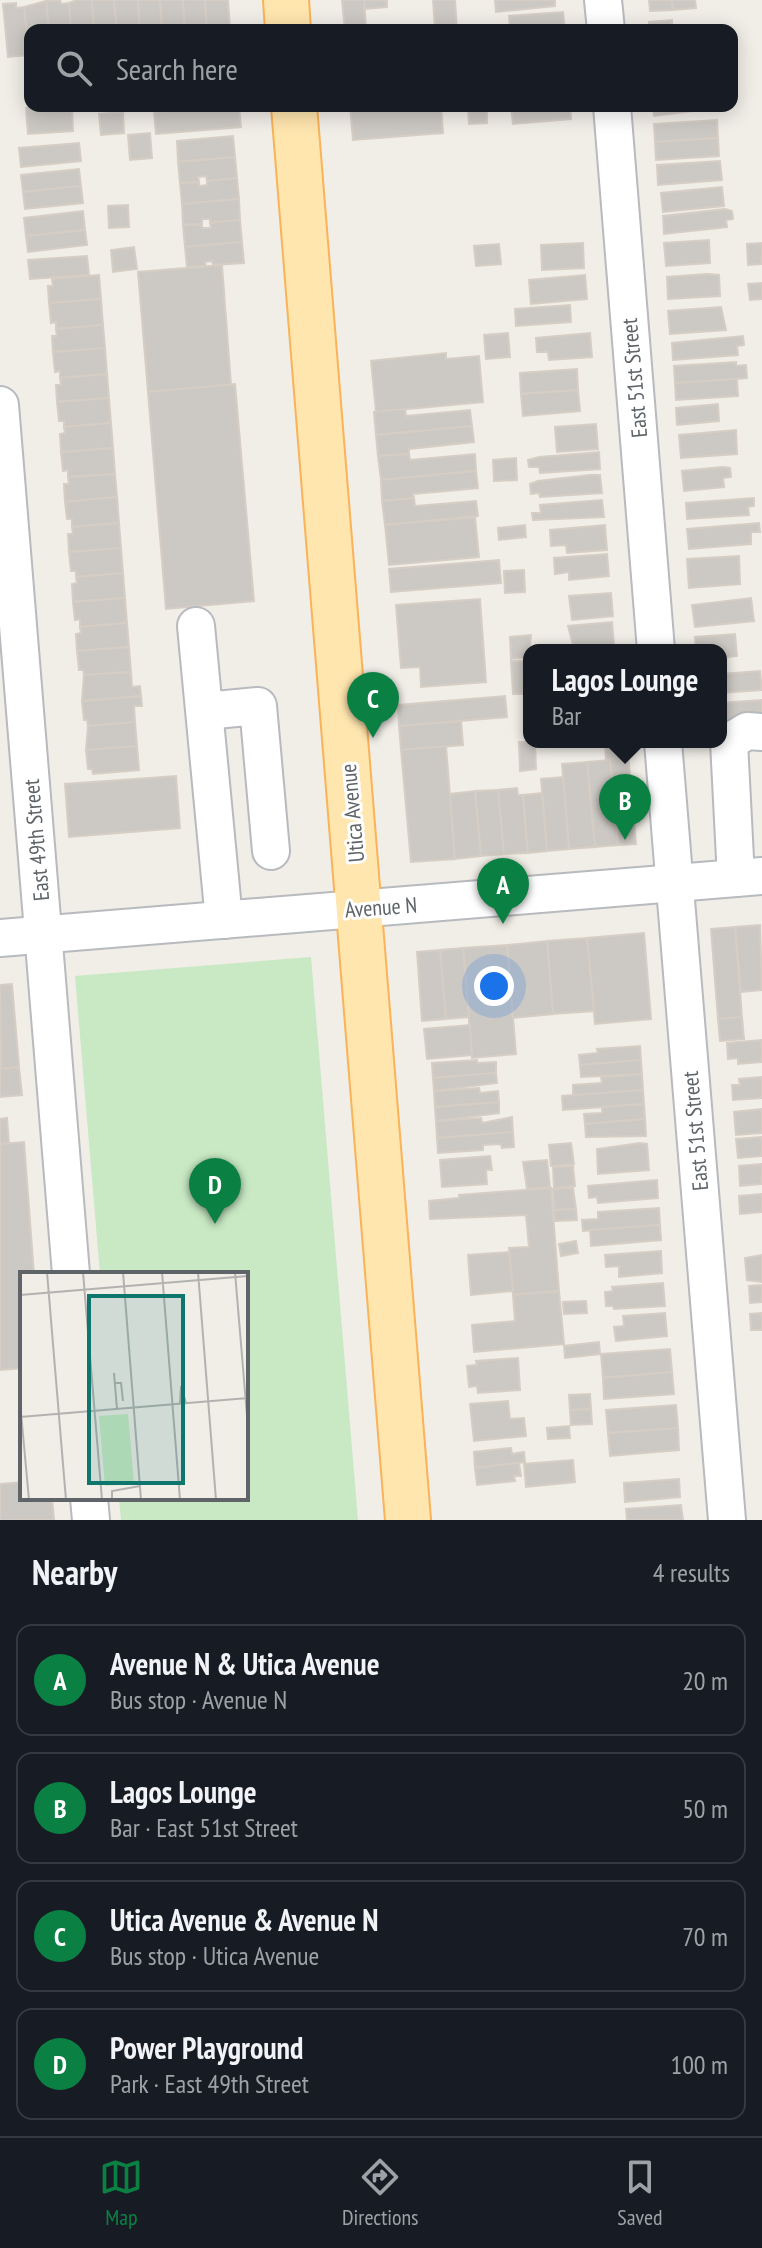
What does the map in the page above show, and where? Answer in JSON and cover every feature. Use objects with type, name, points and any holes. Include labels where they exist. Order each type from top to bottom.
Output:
[{"type":"main road","points":[[286,0],[288,24]]},
{"type":"main road","name":"Utica Avenue","points":[[294,112],[408,1520]]},
{"type":"street","points":[[603,0],[605,24]]},
{"type":"street","name":"East 51st Street","points":[[612,112],[656,644]]},
{"type":"street","name":"East 49th Street","points":[[0,405],[71,1272]]},
{"type":"street","points":[[196,626],[224,920]]},
{"type":"street","points":[[205,711],[258,706],[271,851]]},
{"type":"street","points":[[749,877],[729,742],[747,731],[762,732]]},
{"type":"street","name":"East 51st Street","points":[[664,748],[727,1520]]},
{"type":"street","name":"Avenue N","points":[[0,938],[749,877]]},
{"type":"street","points":[[89,1500],[91,1520]]},
{"type":"green space","points":[[311,957],[358,1520],[121,1520],[119,1500],[248,1500],[248,1272],[100,1272],[75,976]]},
{"type":"building","points":[[92,0],[94,24],[71,24],[69,3]]},
{"type":"building","points":[[92,0],[114,0],[116,24],[94,24]]},
{"type":"building","points":[[114,0],[138,0],[140,24],[116,24]]},
{"type":"building","points":[[138,0],[160,0],[162,24],[140,24]]},
{"type":"building","points":[[160,0],[183,0],[185,24],[162,24]]},
{"type":"building","points":[[183,0],[205,0],[207,24],[185,24]]},
{"type":"building","points":[[205,0],[228,0],[230,24],[207,24]]},
{"type":"building","points":[[342,0],[364,0],[366,24],[344,24]]},
{"type":"building","points":[[364,0],[387,0],[387,7],[365,9]]},
{"type":"building","points":[[433,0],[455,0],[457,24],[435,24]]},
{"type":"building","points":[[495,0],[555,0],[555,6],[496,12]]},
{"type":"building","points":[[649,0],[672,0],[673,10],[650,11]]},
{"type":"building","points":[[672,0],[695,0],[696,8],[673,10]]},
{"type":"building","points":[[46,1],[69,3],[71,24],[48,24]]},
{"type":"building","points":[[46,1],[48,24],[26,24],[24,7]]},
{"type":"building","points":[[16,3],[16,8],[24,7],[24,55],[8,57],[3,4]]},
{"type":"building","points":[[563,12],[564,24],[510,24],[509,16]]},
{"type":"building","points":[[672,20],[672,24],[649,24]]},
{"type":"building","points":[[26,112],[72,112],[73,131],[28,134]]},
{"type":"building","points":[[123,112],[124,133],[101,135],[99,114]]},
{"type":"building","points":[[154,112],[240,112],[241,127],[156,134]]},
{"type":"building","points":[[351,112],[441,112],[443,133],[353,140]]},
{"type":"building","points":[[468,112],[487,112],[487,123],[469,124]]},
{"type":"building","points":[[512,112],[570,112],[571,119],[513,124]]},
{"type":"building","points":[[654,112],[685,112],[654,116]]},
{"type":"building","points":[[717,120],[718,138],[655,142],[654,124]]},
{"type":"building","points":[[150,133],[152,158],[130,160],[128,135]]},
{"type":"building","points":[[233,136],[235,157],[178,162],[177,141]]},
{"type":"building","points":[[718,138],[719,156],[656,160],[655,142]]},
{"type":"building","points":[[79,143],[81,161],[21,167],[19,148]]},
{"type":"building","points":[[235,157],[237,178],[207,181],[206,176],[198,177],[199,182],[180,183],[178,162]]},
{"type":"building","points":[[720,161],[722,180],[658,185],[657,165]]},
{"type":"building","points":[[79,169],[81,186],[23,192],[21,175]]},
{"type":"building","points":[[237,178],[239,199],[182,204],[180,183],[199,182],[199,186],[207,185],[207,181]]},
{"type":"building","points":[[81,186],[83,203],[25,209],[23,192]]},
{"type":"building","points":[[722,187],[724,206],[663,212],[661,193]]},
{"type":"building","points":[[239,199],[240,220],[210,223],[210,219],[202,219],[202,224],[183,225],[182,204]]},
{"type":"building","points":[[128,205],[129,227],[109,228],[108,206]]},
{"type":"building","points":[[725,209],[732,211],[733,219],[726,220],[727,227],[664,234],[663,216]]},
{"type":"building","points":[[83,211],[85,230],[26,236],[24,218]]},
{"type":"building","points":[[240,220],[242,242],[185,247],[183,225],[202,224],[202,228],[211,228],[210,223]]},
{"type":"building","points":[[85,230],[87,245],[28,252],[26,236]]},
{"type":"building","points":[[709,240],[710,263],[666,266],[664,243]]},
{"type":"building","points":[[242,242],[244,263],[213,265],[212,261],[205,262],[206,266],[187,267],[185,247]]},
{"type":"building","points":[[583,243],[584,268],[542,270],[541,245]]},
{"type":"building","points":[[762,243],[762,264],[748,265],[747,244]]},
{"type":"building","points":[[499,244],[501,264],[476,266],[474,246]]},
{"type":"building","points":[[134,247],[137,269],[113,272],[111,250]]},
{"type":"building","points":[[87,256],[89,275],[30,279],[28,260]]},
{"type":"building","points":[[222,265],[231,385],[148,392],[138,272]]},
{"type":"building","points":[[99,275],[101,299],[49,303],[48,286],[53,286],[52,279]]},
{"type":"building","points":[[585,275],[587,299],[531,304],[529,280]]},
{"type":"building","points":[[719,275],[720,296],[668,299],[667,277]]},
{"type":"building","points":[[762,283],[762,299],[750,300],[748,284]]},
{"type":"building","points":[[101,299],[103,325],[56,329],[56,322],[51,323],[49,303]]},
{"type":"building","points":[[570,305],[571,322],[516,326],[515,309]]},
{"type":"building","points":[[721,307],[726,330],[670,334],[668,311]]},
{"type":"building","points":[[103,325],[105,348],[53,352],[52,336],[57,336],[56,329]]},
{"type":"building","points":[[508,333],[510,357],[486,359],[484,335]]},
{"type":"building","points":[[590,333],[592,357],[549,360],[548,352],[537,352],[536,338]]},
{"type":"building","points":[[743,336],[744,345],[737,346],[738,355],[673,360],[672,343]]},
{"type":"building","points":[[105,348],[107,374],[60,378],[60,371],[55,372],[53,352]]},
{"type":"building","points":[[446,353],[446,359],[479,356],[483,402],[376,412],[371,361]]},
{"type":"building","points":[[736,362],[736,366],[746,365],[747,378],[675,383],[674,366]]},
{"type":"building","points":[[577,369],[578,390],[521,394],[520,373]]},
{"type":"building","points":[[107,374],[109,398],[57,402],[56,385],[61,385],[60,378]]},
{"type":"building","points":[[737,379],[738,396],[676,400],[675,383]]},
{"type":"building","points":[[235,384],[254,601],[166,609],[148,392]]},
{"type":"building","points":[[578,390],[580,411],[523,416],[521,394]]},
{"type":"building","points":[[109,398],[111,423],[64,427],[64,421],[59,421],[57,402]]},
{"type":"building","points":[[718,404],[719,421],[677,425],[676,408]]},
{"type":"building","points":[[405,409],[406,416],[470,410],[472,426],[376,435],[374,412]]},
{"type":"building","points":[[111,423],[113,448],[61,452],[60,434],[65,433],[64,427]]},
{"type":"building","points":[[596,424],[598,449],[557,452],[555,427]]},
{"type":"building","points":[[472,426],[474,442],[409,449],[409,454],[378,456],[376,435]]},
{"type":"building","points":[[736,430],[737,454],[681,458],[679,435]]},
{"type":"building","points":[[113,448],[115,474],[68,477],[68,470],[63,471],[61,452]]},
{"type":"building","points":[[599,452],[600,469],[540,473],[539,467],[529,467],[528,460],[539,457]]},
{"type":"building","points":[[409,454],[410,460],[475,454],[476,471],[381,480],[378,456]]},
{"type":"building","points":[[516,458],[517,480],[494,481],[493,460]]},
{"type":"building","points":[[730,468],[731,477],[723,478],[724,487],[684,491],[682,471]]},
{"type":"building","points":[[476,471],[478,488],[413,494],[414,498],[382,501],[381,480]]},
{"type":"building","points":[[115,474],[117,497],[65,502],[64,484],[69,484],[68,477]]},
{"type":"building","points":[[600,475],[602,493],[540,497],[539,493],[531,494],[530,484],[538,481]]},
{"type":"building","points":[[117,497],[119,523],[72,527],[72,519],[67,519],[65,502]]},
{"type":"building","points":[[414,498],[415,506],[476,501],[478,516],[385,525],[382,501]]},
{"type":"building","points":[[754,498],[754,506],[748,507],[749,515],[687,519],[686,503]]},
{"type":"building","points":[[602,500],[604,517],[533,520],[532,513],[541,513],[540,505]]},
{"type":"building","points":[[475,517],[479,557],[389,565],[385,525]]},
{"type":"building","points":[[119,523],[121,548],[69,552],[68,534],[73,534],[72,527]]},
{"type":"building","points":[[759,523],[760,532],[751,532],[751,544],[689,549],[687,529]]},
{"type":"building","points":[[525,525],[526,537],[499,540],[498,528]]},
{"type":"building","points":[[605,525],[607,550],[567,553],[566,545],[551,546],[550,530]]},
{"type":"building","points":[[121,548],[123,573],[76,577],[76,571],[71,571],[69,552]]},
{"type":"building","points":[[607,554],[609,576],[569,580],[569,572],[555,574],[554,558]]},
{"type":"building","points":[[739,556],[740,584],[689,588],[687,559]]},
{"type":"building","points":[[499,560],[501,583],[391,592],[389,569]]},
{"type":"building","points":[[524,570],[525,592],[505,593],[504,571]]},
{"type":"building","points":[[123,573],[125,598],[73,602],[72,584],[77,583],[76,577]]},
{"type":"building","points":[[611,593],[613,616],[572,620],[569,596]]},
{"type":"building","points":[[125,598],[127,623],[80,627],[80,619],[75,620],[73,602]]},
{"type":"building","points":[[751,598],[754,621],[695,627],[692,605]]},
{"type":"building","points":[[480,599],[486,682],[421,687],[420,667],[401,668],[396,605]]},
{"type":"building","points":[[612,622],[614,644],[573,644],[568,626]]},
{"type":"building","points":[[127,623],[129,647],[77,651],[76,634],[81,633],[80,627]]},
{"type":"building","points":[[735,634],[737,656],[727,657],[727,644],[696,644],[695,637]]},
{"type":"building","points":[[531,635],[530,644],[523,644],[523,658],[511,659],[510,637]]},
{"type":"building","points":[[129,647],[131,672],[84,675],[83,670],[79,670],[77,651]]},
{"type":"building","points":[[511,661],[523,661],[523,694],[513,694]]},
{"type":"building","points":[[760,671],[762,690],[727,693],[727,674]]},
{"type":"building","points":[[131,672],[132,687],[140,686],[141,696],[82,701],[84,675]]},
{"type":"building","points":[[141,696],[142,706],[134,706],[135,722],[88,726],[87,720],[84,720],[82,701]]},
{"type":"building","points":[[505,696],[507,717],[399,726],[398,705]]},
{"type":"building","points":[[762,700],[762,718],[727,721],[727,703]]},
{"type":"building","points":[[461,721],[463,745],[401,750],[399,726]]},
{"type":"building","points":[[135,722],[137,746],[86,750],[88,726]]},
{"type":"building","points":[[519,742],[523,742],[523,748],[535,748],[536,769],[520,771]]},
{"type":"building","points":[[137,746],[139,770],[93,774],[92,769],[88,769],[86,750]]},
{"type":"building","points":[[446,746],[455,859],[411,862],[401,750]]},
{"type":"building","points":[[605,748],[628,748],[636,844],[618,845],[610,760],[606,760]]},
{"type":"building","points":[[610,760],[618,845],[595,847],[587,762]]},
{"type":"building","points":[[587,762],[595,847],[569,849],[562,764]]},
{"type":"building","points":[[176,776],[180,828],[69,837],[65,784]]},
{"type":"building","points":[[563,777],[569,849],[547,851],[541,779]]},
{"type":"building","points":[[517,788],[518,795],[523,795],[528,853],[504,854],[498,790]]},
{"type":"building","points":[[498,790],[504,854],[481,856],[475,791]]},
{"type":"building","points":[[475,791],[481,856],[455,859],[450,794]]},
{"type":"building","points":[[542,793],[547,851],[528,853],[523,795]]},
{"type":"building","points":[[760,925],[762,990],[741,992],[735,927]]},
{"type":"building","points":[[735,927],[742,1017],[718,1019],[711,929]]},
{"type":"building","points":[[644,933],[651,1019],[595,1024],[587,938]]},
{"type":"building","points":[[587,938],[594,1011],[553,1014],[547,941]]},
{"type":"building","points":[[547,941],[553,1014],[513,1018],[507,945]]},
{"type":"building","points":[[507,945],[516,1054],[472,1058],[463,948]]},
{"type":"building","points":[[463,948],[469,1017],[446,1019],[440,950]]},
{"type":"building","points":[[440,950],[446,1019],[422,1021],[417,952]]},
{"type":"building","points":[[12,984],[19,1067],[1,1069],[0,985]]},
{"type":"building","points":[[742,1017],[744,1039],[720,1041],[718,1019]]},
{"type":"building","points":[[470,1025],[472,1055],[427,1059],[424,1029]]},
{"type":"building","points":[[762,1040],[762,1062],[738,1064],[738,1058],[728,1059],[727,1043]]},
{"type":"building","points":[[640,1046],[641,1060],[580,1065],[579,1055],[598,1053],[597,1049]]},
{"type":"building","points":[[477,1060],[477,1063],[496,1062],[496,1073],[433,1078],[432,1063]]},
{"type":"building","points":[[641,1060],[642,1074],[581,1077],[580,1065]]},
{"type":"building","points":[[19,1067],[22,1095],[0,1097],[0,1069]]},
{"type":"building","points":[[496,1073],[497,1083],[434,1091],[433,1078]]},
{"type":"building","points":[[642,1074],[643,1090],[573,1095],[573,1085],[602,1083],[601,1077]]},
{"type":"building","points":[[762,1077],[762,1098],[733,1100],[732,1085],[740,1085],[739,1079]]},
{"type":"building","points":[[479,1088],[480,1093],[498,1091],[499,1102],[435,1107],[434,1091]]},
{"type":"building","points":[[643,1090],[644,1104],[563,1110],[562,1096]]},
{"type":"building","points":[[499,1102],[499,1113],[436,1121],[435,1107]]},
{"type":"building","points":[[644,1104],[645,1119],[585,1124],[584,1114],[602,1113],[602,1107]]},
{"type":"building","points":[[762,1109],[762,1133],[736,1135],[734,1112]]},
{"type":"building","points":[[512,1117],[513,1132],[437,1138],[436,1121],[481,1118],[482,1123]]},
{"type":"building","points":[[7,1118],[9,1144],[0,1144],[0,1119]]},
{"type":"building","points":[[645,1119],[646,1136],[586,1137],[585,1124]]},
{"type":"building","points":[[513,1132],[514,1147],[483,1145],[483,1150],[438,1153],[437,1138]]},
{"type":"building","points":[[762,1137],[762,1156],[738,1158],[736,1139]]},
{"type":"building","points":[[24,1142],[34,1272],[20,1272],[20,1368],[0,1370],[0,1144]]},
{"type":"building","points":[[571,1143],[574,1164],[551,1166],[549,1145]]},
{"type":"building","points":[[647,1144],[649,1170],[598,1174],[597,1149]]},
{"type":"building","points":[[490,1156],[492,1170],[486,1170],[487,1184],[442,1187],[440,1160]]},
{"type":"building","points":[[547,1160],[550,1187],[527,1189],[523,1162]]},
{"type":"building","points":[[762,1164],[762,1184],[740,1186],[739,1166]]},
{"type":"building","points":[[573,1166],[575,1186],[554,1188],[553,1167]]},
{"type":"building","points":[[657,1180],[658,1198],[598,1203],[597,1197],[589,1198],[588,1186]]},
{"type":"building","points":[[551,1188],[559,1291],[513,1295],[509,1248],[529,1247],[526,1215],[430,1219],[429,1201],[459,1198],[459,1195]]},
{"type":"building","points":[[573,1188],[576,1209],[554,1210],[553,1189]]},
{"type":"building","points":[[762,1194],[762,1212],[740,1214],[739,1196]]},
{"type":"building","points":[[659,1208],[660,1225],[583,1231],[582,1220],[598,1219],[598,1212]]},
{"type":"building","points":[[576,1209],[577,1220],[555,1221],[554,1210]]},
{"type":"building","points":[[660,1225],[661,1240],[591,1246],[590,1230]]},
{"type":"building","points":[[576,1241],[578,1253],[561,1256],[559,1244]]},
{"type":"building","points":[[661,1251],[662,1273],[619,1277],[619,1266],[606,1267],[605,1255]]},
{"type":"building","points":[[509,1252],[513,1291],[471,1295],[468,1255]]},
{"type":"building","points":[[762,1255],[762,1282],[747,1280],[745,1258]]},
{"type":"building","points":[[663,1283],[665,1306],[614,1309],[613,1306],[606,1306],[605,1292],[613,1291],[612,1287]]},
{"type":"building","points":[[762,1285],[762,1302],[750,1303],[749,1286]]},
{"type":"building","points":[[559,1291],[564,1344],[474,1352],[472,1325],[515,1321],[513,1295]]},
{"type":"building","points":[[586,1301],[587,1313],[564,1314],[563,1302]]},
{"type":"building","points":[[665,1313],[667,1336],[616,1341],[614,1327],[624,1326],[623,1316]]},
{"type":"building","points":[[762,1313],[762,1330],[751,1330],[750,1314]]},
{"type":"building","points":[[599,1342],[600,1354],[565,1358],[564,1346]]},
{"type":"building","points":[[670,1349],[672,1372],[603,1378],[601,1354]]},
{"type":"building","points":[[518,1358],[520,1390],[478,1393],[477,1386],[469,1387],[467,1366],[477,1365],[476,1361]]},
{"type":"building","points":[[672,1372],[674,1394],[604,1399],[603,1378]]},
{"type":"building","points":[[590,1394],[591,1409],[570,1410],[569,1395]]},
{"type":"building","points":[[508,1401],[510,1419],[524,1418],[526,1436],[474,1441],[470,1404]]},
{"type":"building","points":[[676,1405],[678,1428],[608,1433],[606,1410]]},
{"type":"building","points":[[591,1409],[592,1424],[571,1425],[570,1410]]},
{"type":"building","points":[[569,1426],[570,1438],[548,1439],[547,1428]]},
{"type":"building","points":[[678,1428],[679,1450],[610,1456],[608,1433]]},
{"type":"building","points":[[511,1448],[512,1454],[524,1452],[525,1462],[475,1468],[474,1452]]},
{"type":"building","points":[[573,1460],[575,1482],[526,1487],[524,1464]]},
{"type":"building","points":[[519,1463],[521,1476],[514,1476],[515,1481],[477,1485],[475,1468]]},
{"type":"building","points":[[679,1479],[680,1497],[625,1502],[624,1483]]},
{"type":"building","points":[[20,1482],[20,1500],[52,1500],[54,1520],[0,1520],[0,1484]]},
{"type":"building","points":[[681,1505],[683,1520],[627,1520],[626,1509]]},
{"type":"place","name":"Utica Avenue & Avenue N","points":[[373,738]]},
{"type":"place","name":"Lagos Lounge","points":[[625,840]]},
{"type":"place","name":"Avenue N & Utica Avenue","points":[[503,924]]},
{"type":"place","name":"Power Playground","points":[[215,1224]]}]
